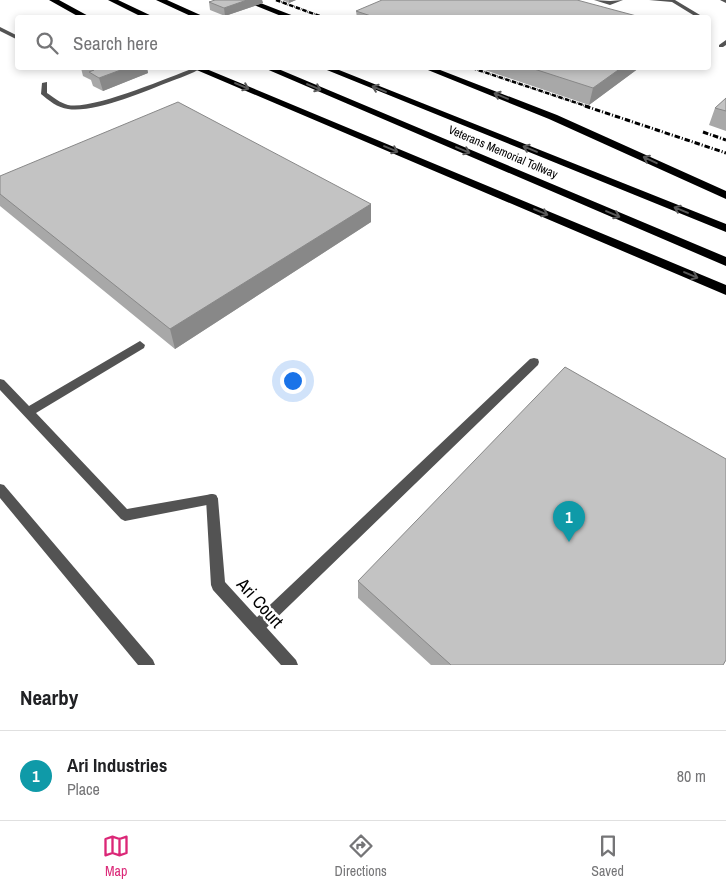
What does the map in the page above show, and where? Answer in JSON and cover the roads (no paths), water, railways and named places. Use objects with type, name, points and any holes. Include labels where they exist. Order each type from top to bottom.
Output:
[{"type":"highway","points":[[53,0],[82,15]]},
{"type":"highway","points":[[112,0],[145,15]]},
{"type":"highway","points":[[160,0],[196,15]]},
{"type":"highway","points":[[246,0],[287,15]]},
{"type":"highway","points":[[202,70],[726,290]]},
{"type":"highway","name":"Veterans Memorial Tollway","points":[[274,70],[726,262]]},
{"type":"highway","name":"Veterans Memorial Tollway","points":[[332,70],[726,228]]},
{"type":"highway","points":[[433,70],[552,117],[726,195]]},
{"type":"street","points":[[597,0],[610,3],[620,0]]},
{"type":"street","points":[[652,0],[673,0],[698,15]]},
{"type":"street","points":[[0,29],[15,36]]},
{"type":"street","points":[[45,83],[44,94],[66,107],[82,108],[192,70]]},
{"type":"street","points":[[0,383],[27,414],[140,345]]},
{"type":"street","points":[[256,627],[534,362]]},
{"type":"street","name":"Ari Court","points":[[27,414],[125,514],[212,500],[218,585],[291,665]]},
{"type":"street","points":[[0,489],[148,665]]},
{"type":"railway","points":[[276,0],[317,15]]},
{"type":"railway","points":[[478,70],[589,107]]},
{"type":"railway","points":[[585,106],[726,153]]},
{"type":"railway","points":[[703,132],[726,140]]},
{"type":"place","name":"Ari Industries","points":[[569,542]]}]
